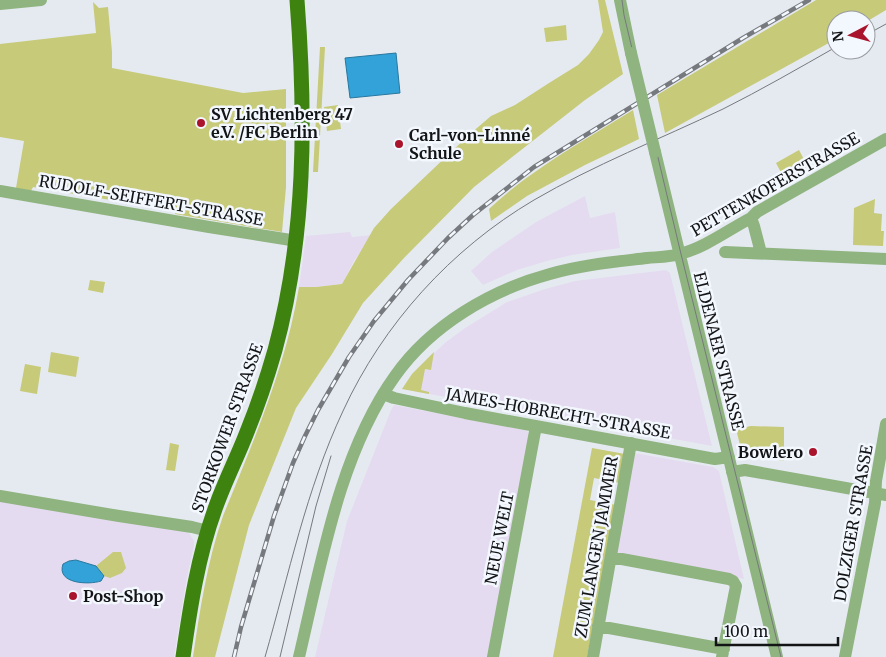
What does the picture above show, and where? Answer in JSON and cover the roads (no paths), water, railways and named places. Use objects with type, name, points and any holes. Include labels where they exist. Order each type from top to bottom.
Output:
[{"type":"main road","name":"STORKOWER STRASSE","points":[[183,657],[198,569],[208,531],[222,490],[250,426],[266,379],[289,290],[297,241],[301,194],[300,48],[297,0]]},
{"type":"street","points":[[0,4],[41,0]]},
{"type":"street","name":"ELDENAER STRASSE","points":[[620,0],[654,152],[777,657]]},
{"type":"street","name":"PETTENKOFERSTRASSE","points":[[299,657],[337,502],[357,446],[383,394],[398,371],[437,331],[467,310],[498,293],[527,281],[564,270],[679,254],[698,248],[751,218],[760,210],[886,139]]},
{"type":"street","name":"RUDOLF-SEIFFERT-STRASSE","points":[[0,191],[297,241]]},
{"type":"street","points":[[751,218],[761,253]]},
{"type":"street","points":[[725,252],[886,259]]},
{"type":"street","name":"JAMES-HOBRECHT-STRASSE","points":[[383,394],[433,407],[715,459],[728,457]]},
{"type":"street","name":"DOLZIGER STRASSE","points":[[845,657],[875,503],[881,494],[876,481],[886,424]]},
{"type":"street","name":"NEUE WELT","points":[[493,657],[536,426]]},
{"type":"street","name":"ZUM LANGEN JAMMER","points":[[593,657],[631,443]]},
{"type":"street","points":[[732,472],[745,470],[881,494]]},
{"type":"street","points":[[0,496],[208,531]]},
{"type":"street","points":[[598,626],[723,653],[736,586],[729,579],[611,557]]},
{"type":"street","points":[[736,586],[759,581]]},
{"type":"water","points":[[396,53],[400,93],[350,98],[345,58]]},
{"type":"water","points":[[76,560],[96,566],[104,576],[101,581],[82,583],[64,576],[62,571],[63,564]]},
{"type":"tram line","points":[[622,0],[681,254],[781,657]]},
{"type":"tram line","points":[[876,30],[886,24]]},
{"type":"tram line","points":[[265,657],[308,502],[330,441],[359,379],[378,348],[422,291],[475,241],[534,200],[604,164],[723,109],[826,53]]},
{"type":"tram line","points":[[280,657],[316,506],[331,456]]},
{"type":"railway","points":[[234,657],[274,516],[305,436],[349,357],[374,321],[408,280],[473,215],[534,167],[743,38],[809,0]]},
{"type":"place","name":"SV Lichtenberg 47 e.V. /FC Berlin","points":[[201,123]]},
{"type":"place","name":"Carl-von-Linné Schule","points":[[399,144]]},
{"type":"place","name":"Bowlero","points":[[813,452]]},
{"type":"place","name":"Post-Shop","points":[[73,596]]}]
